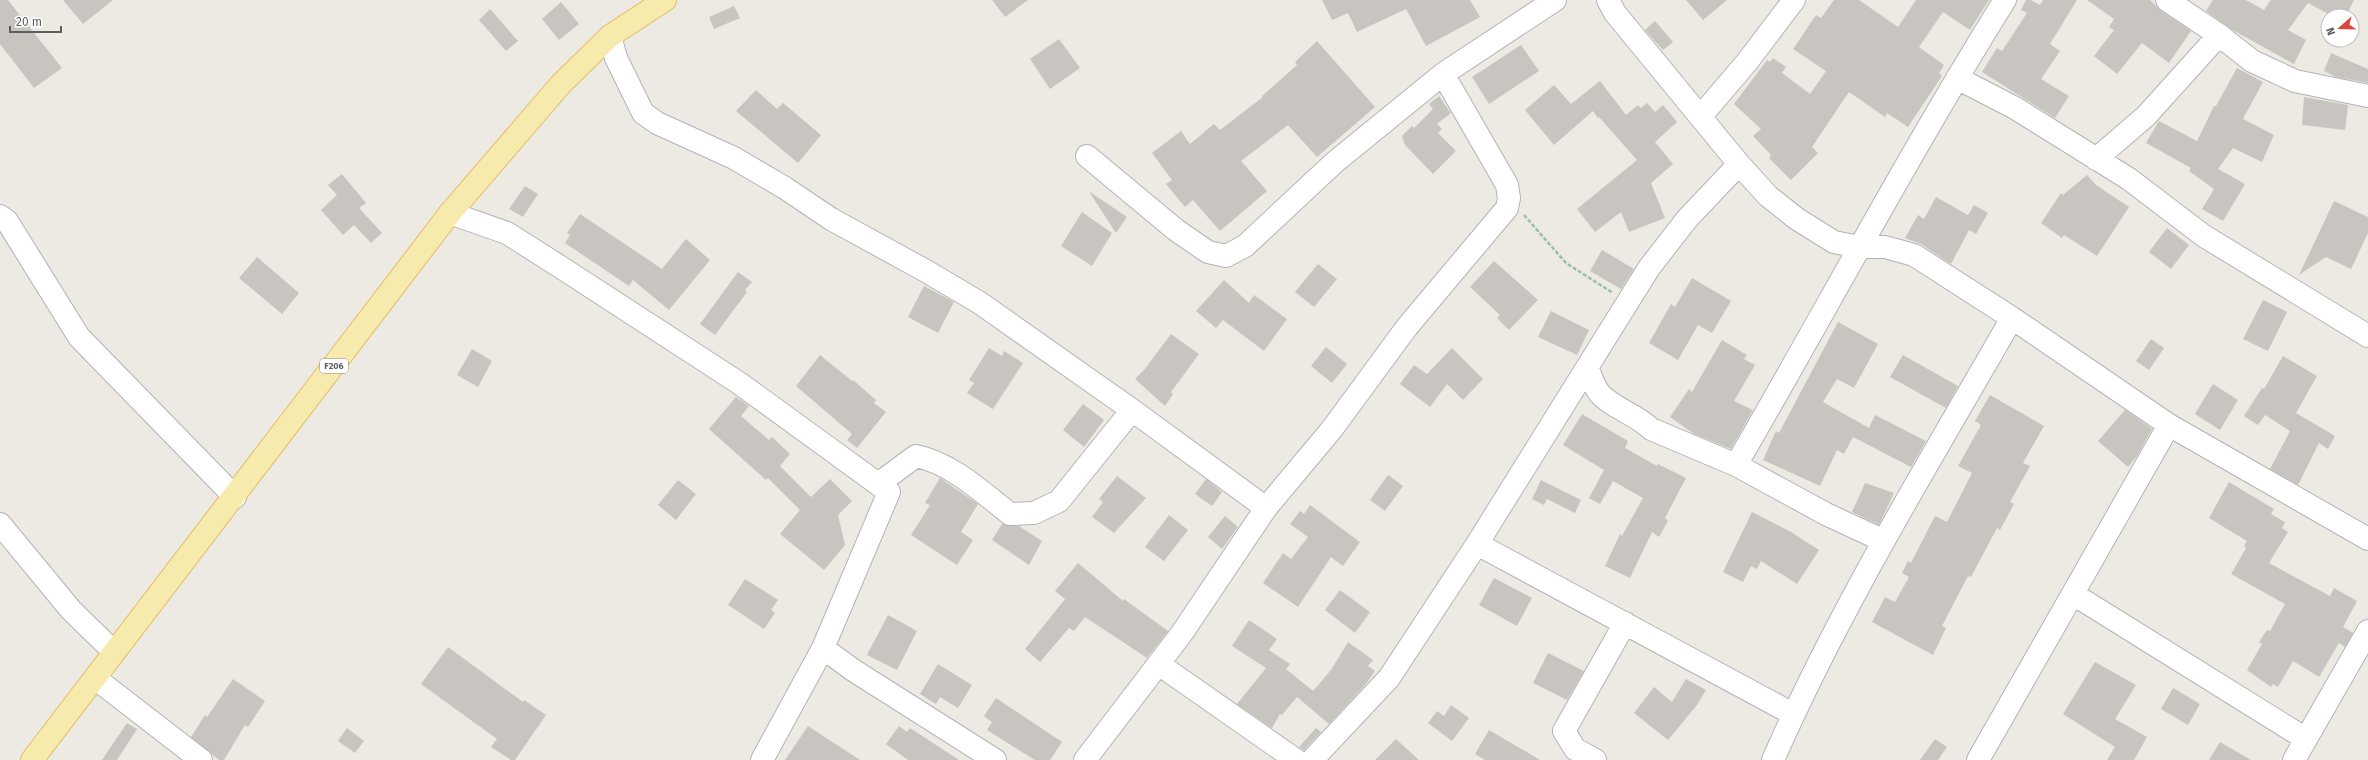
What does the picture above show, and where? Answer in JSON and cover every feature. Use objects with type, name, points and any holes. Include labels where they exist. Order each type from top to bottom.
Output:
[{"type":"main road","name":"F206","points":[[32,760],[235,497],[450,213],[561,84],[610,36],[665,0]]},
{"type":"street","points":[[1087,156],[1176,230],[1208,252],[1226,256],[1245,246],[1335,162],[1443,74],[1555,0]]},
{"type":"street","points":[[1608,0],[1615,12],[1739,164],[1768,196],[1797,219],[1834,242],[1859,247],[1885,247],[1914,255],[2012,318],[2169,425],[2368,539]]},
{"type":"street","points":[[1701,116],[1747,62],[1794,0]]},
{"type":"street","points":[[1736,465],[1826,312],[1859,247],[1957,78],[2005,0]]},
{"type":"street","points":[[2167,0],[2219,35],[2252,61],[2295,81],[2368,96]]},
{"type":"street","points":[[2096,159],[2146,116],[2219,35]]},
{"type":"street","points":[[610,36],[616,58],[644,113],[657,123],[734,158],[785,188],[831,219],[926,271],[980,303],[1132,410],[1266,508]]},
{"type":"street","points":[[1085,760],[1160,665],[1266,508],[1332,429],[1407,327],[1507,208],[1510,198],[1507,185],[1443,74]]},
{"type":"street","points":[[1957,78],[2015,108],[2129,180],[2204,236],[2368,336]]},
{"type":"street","points":[[1312,760],[1389,678],[1477,544],[1649,268],[1687,219],[1739,164]]},
{"type":"street","points":[[450,213],[507,234],[556,264],[739,383],[889,492],[886,503],[823,648],[762,760]]},
{"type":"street","points":[[0,216],[7,221],[79,337],[235,497]]},
{"type":"street","points":[[1773,760],[1793,714],[1884,541],[2012,318]]},
{"type":"street","points":[[1588,368],[1600,393],[1609,402],[1643,421],[1651,429],[1736,465],[1826,514],[1884,541]]},
{"type":"street","points":[[878,484],[916,456],[932,459],[977,488],[1010,514],[1034,513],[1059,501],[1132,410]]},
{"type":"street","points":[[1982,759],[2073,594],[2169,425]]},
{"type":"street","points":[[0,524],[71,610],[114,652]]},
{"type":"street","points":[[1477,544],[1793,714]]},
{"type":"street","points":[[2073,594],[2306,739]]},
{"type":"street","points":[[1595,760],[1575,749],[1564,731],[1625,623]]},
{"type":"street","points":[[2294,760],[2306,739],[2360,665],[2368,631]]},
{"type":"street","points":[[823,648],[853,670],[995,760]]},
{"type":"street","points":[[1160,665],[1296,760]]},
{"type":"street","points":[[95,678],[201,760]]},
{"type":"path","points":[[1510,198],[1566,263],[1628,302]]},
{"type":"building","points":[[0,0],[8,0],[62,68],[34,88],[0,44]]},
{"type":"building","points":[[63,0],[113,0],[83,24]]},
{"type":"building","points":[[992,0],[1028,0],[1005,17]]},
{"type":"building","points":[[1322,0],[1470,0],[1480,17],[1426,46],[1406,9],[1357,32],[1348,13],[1332,20]]},
{"type":"building","points":[[1686,0],[1727,0],[1703,20]]},
{"type":"building","points":[[1834,0],[1859,0],[1898,27],[1916,0],[1989,0],[1970,30],[1943,12],[1919,47],[1944,65],[1939,73],[1942,76],[1908,127],[1887,113],[1885,117],[1849,92],[1812,147],[1818,153],[1791,180],[1769,158],[1771,155],[1753,136],[1761,129],[1734,104],[1767,60],[1770,62],[1773,58],[1786,67],[1782,73],[1810,94],[1826,71],[1793,49],[1816,15],[1821,18]]},
{"type":"building","points":[[2026,0],[2031,0],[2040,5],[2043,0],[2077,0],[2050,44],[2060,51],[2041,79],[2069,96],[2055,118],[1982,72],[1997,48],[2002,51],[2027,13],[2021,10]]},
{"type":"building","points":[[2087,0],[2150,0],[2160,10],[2191,31],[2169,63],[2142,43],[2117,74],[2094,56],[2114,30],[2109,27],[2114,19]]},
{"type":"building","points":[[2213,0],[2246,0],[2264,10],[2271,0],[2354,0],[2350,8],[2320,8],[2320,10],[2308,3],[2288,30],[2306,40],[2294,64],[2231,29],[2206,11]]},
{"type":"building","points":[[561,2],[579,24],[559,40],[542,19]]},
{"type":"building","points":[[734,6],[740,18],[714,29],[709,17]]},
{"type":"building","points":[[490,9],[518,41],[506,51],[479,20]]},
{"type":"building","points":[[1655,21],[1673,42],[1663,50],[1645,30]]},
{"type":"building","points":[[1059,39],[1080,68],[1050,89],[1030,59]]},
{"type":"building","points":[[1317,41],[1375,107],[1317,157],[1288,125],[1241,161],[1267,191],[1220,231],[1193,200],[1185,207],[1166,184],[1172,180],[1152,153],[1181,131],[1190,144],[1214,124],[1220,130],[1263,97],[1262,96],[1297,65],[1295,62]]},
{"type":"building","points":[[1521,45],[1539,71],[1489,104],[1472,77]]},
{"type":"building","points":[[2331,53],[2368,69],[2368,83],[2336,77],[2324,71]]},
{"type":"building","points":[[2237,68],[2263,82],[2243,119],[2274,135],[2262,162],[2233,148],[2218,169],[2245,184],[2223,221],[2202,209],[2214,189],[2189,171],[2191,168],[2146,143],[2159,121],[2197,141],[2214,106],[2216,106]]},
{"type":"building","points":[[1600,81],[1626,115],[1638,105],[1641,108],[1647,103],[1655,112],[1663,105],[1677,122],[1655,142],[1673,164],[1651,183],[1665,218],[1629,232],[1621,212],[1595,232],[1577,209],[1637,160],[1593,111],[1554,145],[1525,110],[1554,85],[1571,104]]},
{"type":"building","points":[[756,90],[777,109],[783,103],[821,135],[798,163],[736,111]]},
{"type":"building","points":[[1439,96],[1451,113],[1437,124],[1442,129],[1438,133],[1456,151],[1433,174],[1405,145],[1402,136],[1412,126],[1414,128],[1433,109],[1429,104]]},
{"type":"building","points":[[2304,97],[2348,105],[2345,130],[2302,125]]},
{"type":"building","points":[[342,174],[366,203],[359,208],[382,233],[371,243],[354,225],[343,235],[321,210],[337,195],[328,185]]},
{"type":"building","points":[[2087,175],[2096,185],[2129,207],[2097,256],[2064,235],[2062,238],[2041,223],[2061,193],[2063,195]]},
{"type":"building","points":[[525,186],[538,194],[523,217],[509,209]]},
{"type":"building","points":[[1090,193],[1127,217],[1116,233]]},
{"type":"building","points":[[1936,197],[1968,215],[1974,205],[1988,213],[1976,234],[1969,230],[1951,264],[1921,244],[1905,238],[1918,215],[1924,219]]},
{"type":"building","points":[[2334,201],[2368,217],[2368,233],[2351,269],[2326,257],[2299,275]]},
{"type":"building","points":[[1082,212],[1112,233],[1092,266],[1061,246]]},
{"type":"building","points":[[580,214],[662,269],[686,239],[710,260],[669,310],[633,280],[629,286],[565,243],[570,235],[567,233]]},
{"type":"building","points":[[2167,228],[2189,245],[2171,269],[2149,252]]},
{"type":"building","points":[[1602,250],[1634,269],[1621,289],[1590,271]]},
{"type":"building","points":[[257,257],[299,293],[282,314],[239,278]]},
{"type":"building","points":[[1494,261],[1538,300],[1509,330],[1497,318],[1500,315],[1470,287]]},
{"type":"building","points":[[1318,264],[1337,279],[1314,307],[1295,292]]},
{"type":"building","points":[[738,272],[752,282],[745,290],[747,292],[715,335],[700,324]]},
{"type":"building","points":[[1692,278],[1731,301],[1712,333],[1698,325],[1678,360],[1649,343],[1671,304],[1675,307]]},
{"type":"building","points":[[1224,280],[1249,303],[1254,295],[1287,319],[1264,351],[1223,320],[1216,328],[1196,311]]},
{"type":"building","points":[[924,286],[954,302],[938,333],[908,317]]},
{"type":"building","points":[[2263,300],[2287,312],[2268,351],[2243,339]]},
{"type":"building","points":[[1551,311],[1589,330],[1577,355],[1538,337]]},
{"type":"building","points":[[1838,322],[1878,344],[1854,388],[1837,379],[1823,402],[1869,428],[1875,415],[1926,441],[1911,467],[1853,437],[1844,454],[1837,450],[1820,486],[1763,460],[1776,431],[1779,433]]},
{"type":"building","points":[[1171,334],[1199,354],[1171,392],[1173,394],[1165,406],[1135,379],[1144,370]]},
{"type":"building","points":[[2151,339],[2164,348],[2149,370],[2136,361]]},
{"type":"building","points":[[1722,340],[1747,355],[1744,359],[1755,365],[1734,401],[1753,410],[1731,449],[1694,434],[1670,417],[1689,389],[1692,392]]},
{"type":"building","points":[[1326,347],[1347,364],[1332,383],[1311,366]]},
{"type":"building","points":[[989,348],[1002,356],[1004,351],[1023,363],[993,409],[967,393],[974,383],[969,380]]},
{"type":"building","points":[[1452,348],[1483,379],[1463,400],[1447,384],[1430,407],[1400,384],[1414,365],[1427,374]]},
{"type":"building","points":[[472,349],[492,361],[478,387],[457,375]]},
{"type":"building","points":[[820,355],[852,381],[853,380],[876,400],[874,403],[886,412],[857,448],[847,440],[852,434],[796,386]]},
{"type":"building","points":[[1903,355],[1958,386],[1946,408],[1890,377]]},
{"type":"building","points":[[2283,356],[2317,376],[2296,413],[2335,436],[2328,449],[2319,443],[2298,485],[2270,469],[2290,431],[2265,415],[2258,425],[2244,416],[2262,388],[2264,389]]},
{"type":"building","points":[[2213,384],[2238,400],[2220,430],[2195,414]]},
{"type":"building","points":[[1990,395],[2044,426],[2023,463],[2030,466],[2010,502],[2014,504],[2000,530],[1997,528],[1971,577],[1968,576],[1942,626],[1946,628],[1933,655],[1872,622],[1885,597],[1895,602],[1909,577],[1902,573],[1908,561],[1911,563],[1935,516],[1947,522],[1972,473],[1958,466],[1981,425],[1975,421]]},
{"type":"building","points":[[736,397],[749,406],[741,416],[769,440],[772,437],[790,454],[780,466],[811,497],[830,479],[852,501],[838,515],[845,545],[824,570],[780,534],[800,510],[768,478],[766,480],[709,429]]},
{"type":"building","points":[[1083,404],[1104,420],[1084,447],[1063,430]]},
{"type":"building","points":[[2125,410],[2152,429],[2137,456],[2128,467],[2098,441]]},
{"type":"building","points":[[1582,414],[1628,441],[1625,448],[1657,466],[1658,464],[1686,478],[1665,518],[1668,521],[1659,537],[1652,532],[1630,578],[1605,566],[1620,534],[1622,536],[1643,498],[1613,481],[1600,504],[1589,498],[1604,470],[1563,445]]},
{"type":"building","points":[[1388,475],[1403,486],[1385,511],[1370,500]]},
{"type":"building","points":[[1117,476],[1146,498],[1114,533],[1092,517],[1103,502],[1099,499]]},
{"type":"building","points":[[940,478],[978,504],[961,532],[973,540],[957,565],[911,535],[930,505],[925,503]]},
{"type":"building","points":[[1206,479],[1222,492],[1212,506],[1195,494]]},
{"type":"building","points":[[678,480],[696,494],[676,520],[658,505]]},
{"type":"building","points":[[1541,480],[1581,500],[1575,513],[1547,499],[1544,505],[1532,499]]},
{"type":"building","points":[[2229,482],[2274,509],[2271,514],[2285,522],[2282,528],[2288,532],[2269,563],[2330,596],[2334,588],[2357,601],[2343,627],[2353,633],[2345,647],[2339,643],[2319,677],[2293,661],[2278,687],[2273,684],[2271,687],[2247,670],[2262,644],[2259,642],[2267,630],[2270,631],[2285,604],[2231,574],[2246,548],[2244,546],[2247,541],[2209,518]]},
{"type":"building","points":[[1865,483],[1894,493],[1879,525],[1852,512]]},
{"type":"building","points":[[1310,505],[1360,542],[1343,566],[1331,557],[1298,607],[1263,583],[1283,553],[1291,559],[1308,537],[1290,524],[1300,511],[1304,514]]},
{"type":"building","points":[[1752,512],[1791,532],[1819,550],[1797,584],[1761,561],[1757,569],[1751,566],[1743,582],[1723,572]]},
{"type":"building","points":[[1169,515],[1188,530],[1164,561],[1145,547]]},
{"type":"building","points":[[1225,516],[1238,527],[1222,549],[1208,537]]},
{"type":"building","points":[[1002,524],[1019,526],[1042,541],[1029,565],[992,540]]},
{"type":"building","points":[[1078,563],[1123,601],[1124,599],[1168,631],[1147,658],[1085,617],[1074,631],[1069,628],[1040,662],[1025,649],[1065,599],[1055,591]]},
{"type":"building","points":[[1494,578],[1532,598],[1517,626],[1479,605]]},
{"type":"building","points":[[745,579],[778,600],[771,610],[775,613],[764,629],[728,605]]},
{"type":"building","points":[[1340,590],[1370,612],[1355,633],[1325,610]]},
{"type":"building","points":[[888,615],[917,631],[897,670],[867,655]]},
{"type":"building","points":[[1249,620],[1277,639],[1269,650],[1290,664],[1286,669],[1313,691],[1331,670],[1348,642],[1373,660],[1368,666],[1375,671],[1365,685],[1329,724],[1297,697],[1282,715],[1280,714],[1272,728],[1237,704],[1266,668],[1232,646]]},
{"type":"building","points":[[448,647],[523,702],[524,700],[546,715],[515,760],[511,760],[491,747],[497,739],[421,684]]},
{"type":"building","points":[[1548,653],[1584,671],[1567,700],[1533,683]]},
{"type":"building","points":[[2095,662],[2136,685],[2115,719],[2147,737],[2134,760],[2107,760],[2115,747],[2063,714]]},
{"type":"building","points":[[938,664],[972,685],[958,708],[940,697],[936,704],[920,694]]},
{"type":"building","points":[[233,679],[265,701],[248,727],[245,725],[224,760],[219,760],[191,737],[205,715],[207,717]]},
{"type":"building","points":[[1686,679],[1706,690],[1697,705],[1668,740],[1634,713],[1654,687],[1672,702]]},
{"type":"building","points":[[2173,688],[2200,704],[2188,725],[2161,709]]},
{"type":"building","points":[[996,698],[1062,742],[1050,760],[1035,760],[987,730],[992,722],[984,716]]},
{"type":"building","points":[[1451,705],[1469,718],[1452,741],[1428,723],[1437,711],[1444,716]]},
{"type":"building","points":[[127,723],[137,729],[117,760],[102,760]]},
{"type":"building","points":[[808,726],[860,760],[785,760]]},
{"type":"building","points":[[899,726],[907,732],[910,728],[959,760],[908,760],[886,744]]},
{"type":"building","points":[[347,728],[364,741],[355,753],[338,741]]},
{"type":"building","points":[[1316,728],[1321,732],[1304,750],[1299,747]]},
{"type":"building","points":[[1489,730],[1540,760],[1485,760],[1475,754]]},
{"type":"building","points":[[1396,739],[1419,760],[1375,760]]},
{"type":"building","points":[[1935,739],[1947,747],[1938,760],[1920,760]]},
{"type":"building","points":[[2220,742],[2251,760],[2209,760]]}]
